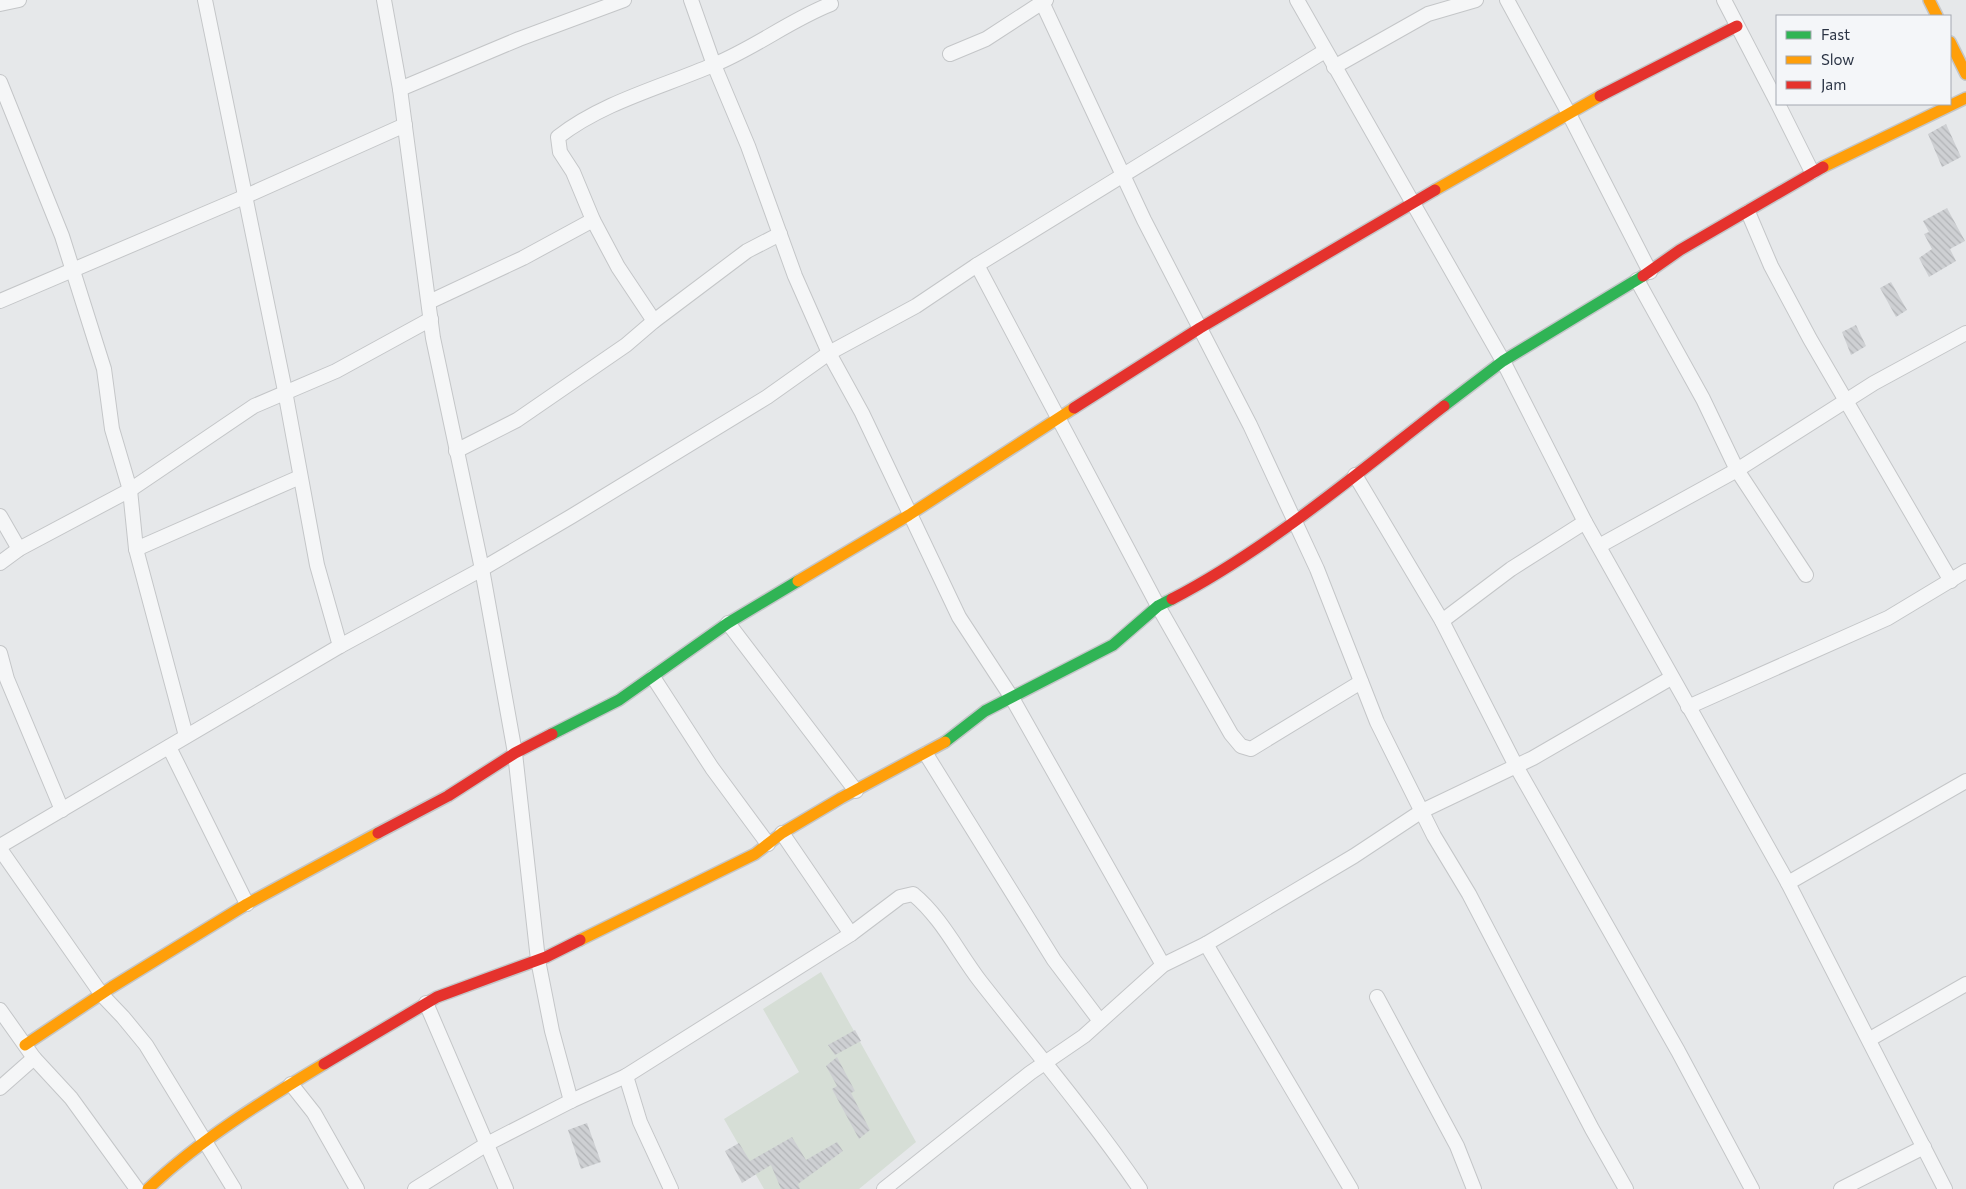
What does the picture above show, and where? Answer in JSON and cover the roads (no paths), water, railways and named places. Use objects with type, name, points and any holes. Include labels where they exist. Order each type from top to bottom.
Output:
[{"type":"main road","points":[[1929,0],[1936,15]]},
{"type":"main road","points":[[25,1045],[247,904],[448,796],[515,752],[619,700],[728,623],[909,515],[969,474],[1200,328],[1568,112],[1737,26]]},
{"type":"main road","points":[[1951,44],[1966,74]]},
{"type":"main road","points":[[148,1189],[171,1166],[292,1084],[437,997],[538,960],[746,858],[782,833],[938,748],[985,711],[1114,645],[1158,606],[1194,588],[1295,521],[1504,361],[1650,272],[1680,250],[1748,212],[1812,172],[1966,98]]},
{"type":"street","points":[[0,4],[19,0]]},
{"type":"street","points":[[204,0],[223,83],[244,197],[285,391],[317,565],[340,646]]},
{"type":"street","points":[[384,0],[400,88],[431,320],[456,451],[482,569],[515,752],[538,960],[552,1031],[571,1101]]},
{"type":"street","points":[[400,88],[519,39],[624,0]]},
{"type":"street","points":[[691,0],[714,65],[748,146],[795,276],[829,353],[862,413],[909,515],[960,617],[1012,698],[1163,965]]},
{"type":"street","points":[[1297,0],[1504,361],[1585,522],[1671,678],[1788,883],[1870,1039],[1945,1189]]},
{"type":"street","points":[[1334,67],[1428,14],[1476,0]]},
{"type":"street","points":[[1507,0],[1568,112],[1650,272]]},
{"type":"street","points":[[1724,0],[1776,99]]},
{"type":"street","points":[[950,54],[986,38],[1043,1],[1144,220],[1250,425],[1295,521],[1317,569],[1377,722],[1422,811],[1469,894],[1592,1129],[1626,1189]]},
{"type":"street","points":[[654,321],[618,267],[593,220],[573,172],[560,152],[558,137],[575,124],[601,111],[675,79],[714,65],[808,13],[832,4]]},
{"type":"street","points":[[234,1189],[146,1045],[102,995],[0,847],[340,646],[482,569],[766,397],[829,353],[916,306],[977,265],[1325,51]]},
{"type":"street","points":[[0,82],[62,236],[104,370],[112,429],[130,490],[136,549],[186,736]]},
{"type":"street","points":[[1779,105],[1812,172]]},
{"type":"street","points":[[0,301],[244,197],[405,125]]},
{"type":"street","points":[[1748,212],[1771,266],[1846,401],[1951,581]]},
{"type":"street","points":[[430,302],[523,258],[593,220]]},
{"type":"street","points":[[456,451],[517,420],[626,345],[654,321],[747,251],[780,234]]},
{"type":"street","points":[[977,265],[1158,606],[1230,734],[1241,746],[1251,749],[1361,682]]},
{"type":"street","points":[[1637,280],[1703,399],[1738,470],[1806,575]]},
{"type":"street","points":[[0,563],[19,549],[130,490],[254,406],[285,391],[336,371],[431,320]]},
{"type":"street","points":[[1599,546],[1738,470],[1846,401],[1966,333]]},
{"type":"street","points":[[1356,476],[1442,621],[1516,766],[1650,1001],[1752,1189]]},
{"type":"street","points":[[136,549],[300,477]]},
{"type":"street","points":[[0,516],[19,549]]},
{"type":"street","points":[[1442,621],[1511,569],[1585,522]]},
{"type":"street","points":[[1688,707],[1888,618],[1966,572]]},
{"type":"street","points":[[728,623],[856,791]]},
{"type":"street","points":[[0,653],[8,679],[62,810]]},
{"type":"street","points":[[653,677],[712,768],[768,844]]},
{"type":"street","points":[[884,1189],[1045,1062],[1084,1036],[1163,965],[1206,944],[1354,856],[1422,811],[1516,766],[1671,678]]},
{"type":"street","points":[[169,747],[247,904]]},
{"type":"street","points":[[926,754],[1054,960],[1100,1021]]},
{"type":"street","points":[[1788,883],[1966,781]]},
{"type":"street","points":[[782,833],[851,934]]},
{"type":"street","points":[[414,1189],[487,1144],[571,1101],[626,1076],[851,934],[900,897],[913,894],[926,904],[978,978],[1104,1136],[1140,1189]]},
{"type":"street","points":[[1206,944],[1351,1189]]},
{"type":"street","points":[[1870,1039],[1966,984]]},
{"type":"street","points":[[1376,997],[1457,1146],[1474,1189]]},
{"type":"street","points":[[426,1004],[506,1189]]},
{"type":"street","points":[[0,1010],[34,1058],[71,1098],[137,1189]]},
{"type":"street","points":[[0,1088],[34,1058]]},
{"type":"street","points":[[626,1076],[640,1122],[671,1189]]},
{"type":"street","points":[[292,1084],[314,1112],[358,1189]]},
{"type":"street","points":[[1842,1189],[1924,1146]]}]
